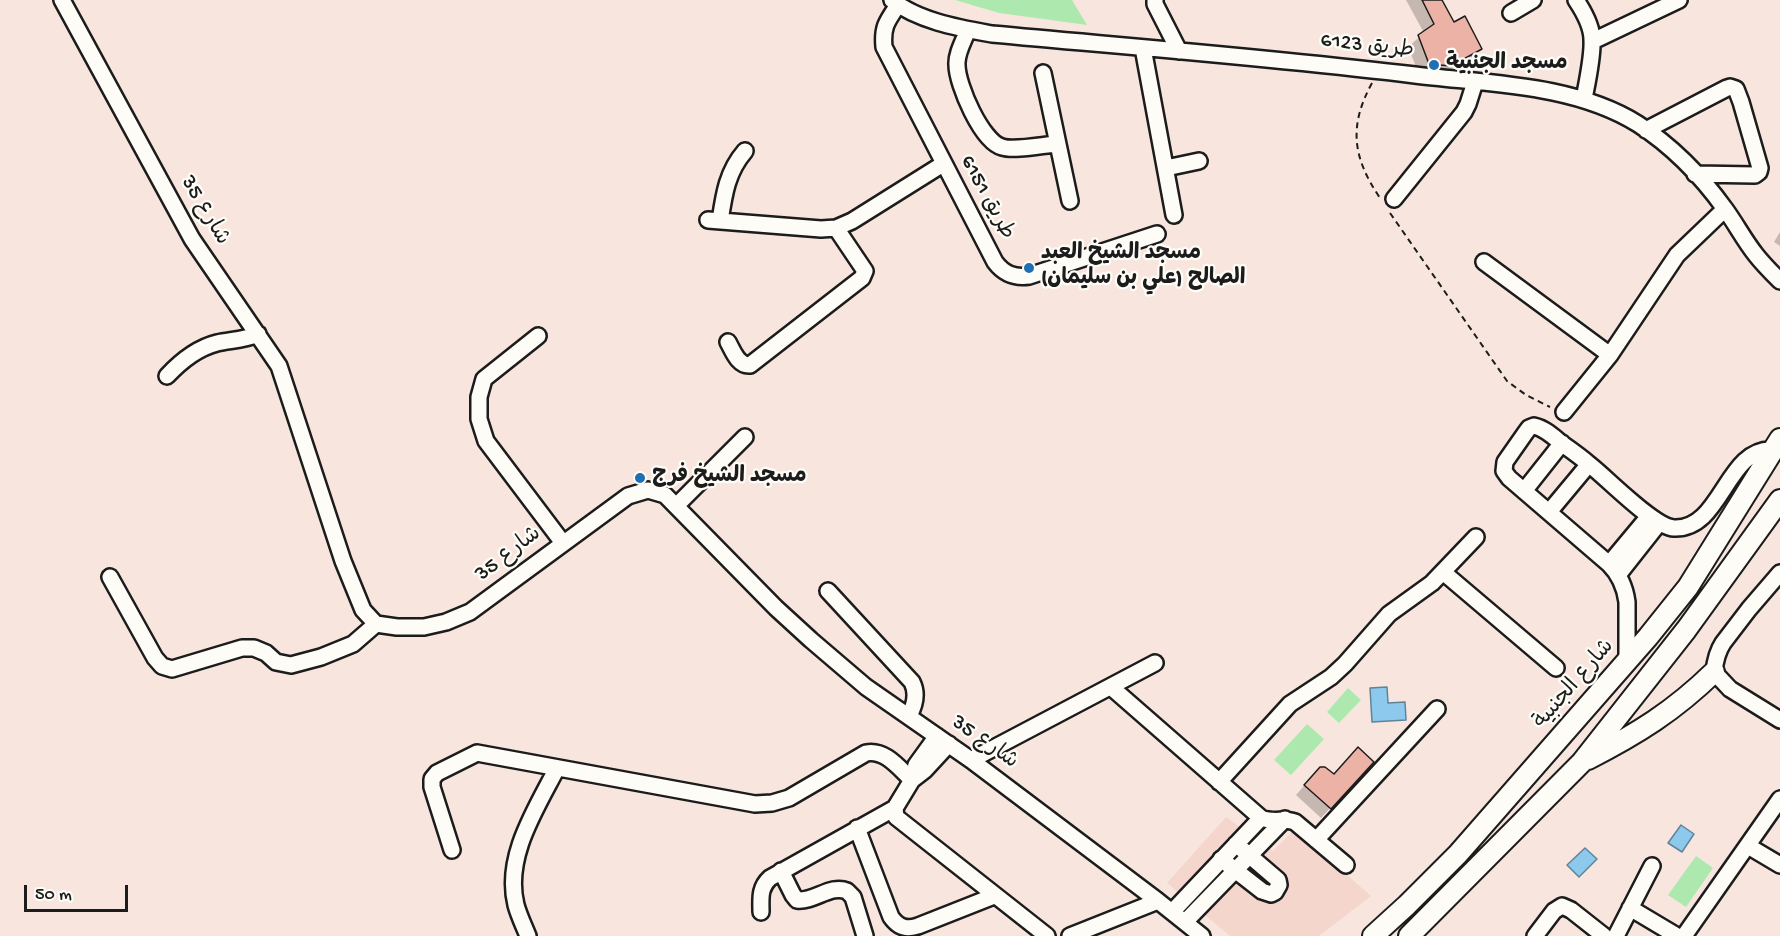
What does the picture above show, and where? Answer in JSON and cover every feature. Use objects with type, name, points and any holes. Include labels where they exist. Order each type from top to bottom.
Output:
[{"type":"main road","name":"شارع الجنبية","points":[[1373,936],[1458,854],[1627,663],[1688,587],[1777,444]]},
{"type":"main road","points":[[1414,932],[1582,762],[1686,630],[1780,500]]},
{"type":"main road","points":[[1582,762],[1651,724],[1690,695],[1714,672]]},
{"type":"street","name":"شارع 35","points":[[62,0],[192,239],[279,366],[343,561],[363,610],[376,624],[424,627],[446,622],[470,612],[628,496],[648,490],[665,495],[776,608],[866,687],[971,760],[1202,936]]},
{"type":"street","points":[[1155,0],[1179,51]]},
{"type":"street","points":[[1511,13],[1533,0]]},
{"type":"street","points":[[1576,0],[1585,14],[1593,41],[1584,99]]},
{"type":"street","points":[[1593,41],[1679,0]]},
{"type":"street","name":"طريق 6123","points":[[895,2],[928,18],[968,30],[992,34],[1379,70],[1541,90],[1584,99],[1617,112],[1646,130],[1675,153],[1725,209],[1755,254],[1766,276],[1780,292]]},
{"type":"street","name":"طريق 6151","points":[[895,2],[882,34],[884,47],[943,164],[1001,270],[1009,275],[1029,276],[1157,234]]},
{"type":"street","points":[[968,30],[957,64],[959,77],[968,102],[985,136],[994,145],[1004,148],[1057,144]]},
{"type":"street","points":[[1143,48],[1174,214]]},
{"type":"street","points":[[1043,73],[1070,201]]},
{"type":"street","points":[[1388,202],[1464,112],[1475,82]]},
{"type":"street","points":[[1646,130],[1726,88],[1736,89],[1760,168],[1759,172],[1755,175],[1695,174]]},
{"type":"street","points":[[745,150],[734,164],[714,221],[821,229],[836,228],[852,221],[943,164]]},
{"type":"street","points":[[1166,168],[1199,161]]},
{"type":"street","points":[[1564,412],[1610,355],[1677,255],[1725,209]]},
{"type":"street","points":[[728,342],[740,362],[747,366],[750,365],[862,278],[865,271],[836,228]]},
{"type":"street","name":"طريق 6123","points":[[1755,254],[1780,281]]},
{"type":"street","points":[[1484,262],[1610,355]]},
{"type":"street","points":[[167,376],[187,357],[215,343],[248,338],[258,334]]},
{"type":"street","points":[[538,336],[483,379],[479,397],[479,419],[486,441],[563,543]]},
{"type":"street","points":[[1627,663],[1626,593],[1614,570],[1506,475],[1504,466],[1526,432],[1534,426],[1539,427],[1589,464],[1654,519],[1670,528],[1682,528],[1703,518],[1743,461],[1777,444]]},
{"type":"street","points":[[676,506],[745,437]]},
{"type":"street","points":[[1524,491],[1562,443]]},
{"type":"street","points":[[1549,512],[1589,464]]},
{"type":"street","points":[[1614,570],[1654,519]]},
{"type":"street","points":[[1219,782],[1290,704],[1331,677],[1389,614],[1432,583],[1476,537]]},
{"type":"street","points":[[1443,572],[1556,668]]},
{"type":"street","points":[[1780,573],[1719,648],[1714,663],[1714,672],[1730,689],[1780,720]]},
{"type":"street","points":[[110,577],[155,658],[162,666],[172,669],[242,648],[254,648],[266,653],[276,662],[291,665],[321,657],[353,644],[376,624]]},
{"type":"street","points":[[828,591],[912,682],[915,689],[915,704],[909,716]]},
{"type":"street","points":[[971,760],[1155,663]]},
{"type":"street","points":[[1111,687],[1261,818],[1271,821],[1285,819],[1295,822],[1346,865]]},
{"type":"street","points":[[1316,840],[1437,709]]},
{"type":"street","points":[[761,912],[762,887],[770,878],[895,808],[912,780],[926,770],[943,740]]},
{"type":"street","points":[[452,850],[431,783],[434,775],[477,753],[764,804],[789,798],[866,753],[881,753],[912,780]]},
{"type":"street","points":[[528,936],[516,905],[515,870],[524,836],[556,768]]},
{"type":"street","points":[[1684,936],[1780,799]]},
{"type":"street","points":[[895,808],[896,817],[899,820],[1047,936]]},
{"type":"street","points":[[1172,912],[1261,818]]},
{"type":"street","points":[[1185,922],[1285,819]]},
{"type":"street","points":[[856,828],[891,917],[902,927],[918,926],[994,896]]},
{"type":"street","points":[[1221,859],[1266,894],[1275,892],[1279,885],[1278,880],[1236,844]]},
{"type":"street","points":[[1748,846],[1780,865]]},
{"type":"street","points":[[1616,936],[1652,866]]},
{"type":"street","points":[[781,871],[797,900],[805,900],[837,889],[847,891],[853,897],[865,936]]},
{"type":"street","points":[[1070,936],[1158,901]]},
{"type":"street","points":[[1535,936],[1554,911],[1562,906],[1571,910],[1604,936]]},
{"type":"street","points":[[1630,908],[1677,936]]},
{"type":"path","points":[[1379,70],[1362,101],[1358,118],[1356,141],[1368,180],[1388,202],[1507,381],[1548,407],[1564,412]]},
{"type":"shaded area","points":[[1226,817],[1273,851],[1295,829],[1371,896],[1319,936],[1230,936],[1167,883]]},
{"type":"green space","points":[[955,0],[1072,0],[1087,25],[999,13]]},
{"type":"green space","points":[[1348,688],[1361,700],[1339,723],[1327,712]]},
{"type":"green space","points":[[1307,724],[1324,739],[1291,775],[1274,760]]},
{"type":"green space","points":[[1696,856],[1713,868],[1686,907],[1668,895]]},
{"type":"water","points":[[1387,687],[1388,703],[1405,702],[1406,720],[1372,722],[1370,688]]},
{"type":"water","points":[[1681,825],[1694,834],[1682,852],[1668,843]]},
{"type":"water","points":[[1585,848],[1597,859],[1579,877],[1567,865]]},
{"type":"building","points":[[1422,0],[1442,0],[1454,22],[1465,16],[1482,49],[1451,66],[1429,64],[1418,35],[1434,24]]},
{"type":"building","points":[[1358,747],[1374,762],[1331,809],[1304,785],[1320,767],[1325,767],[1334,774]]},
{"type":"place","name":"مسجد الجنبية","points":[[1434,65]]},
{"type":"place","name":"مسجد الشيخ العبد الصالح (علي بن سليمان)","points":[[1029,268]]},
{"type":"place","name":"مسجد الشيخ فرج","points":[[640,478]]}]
